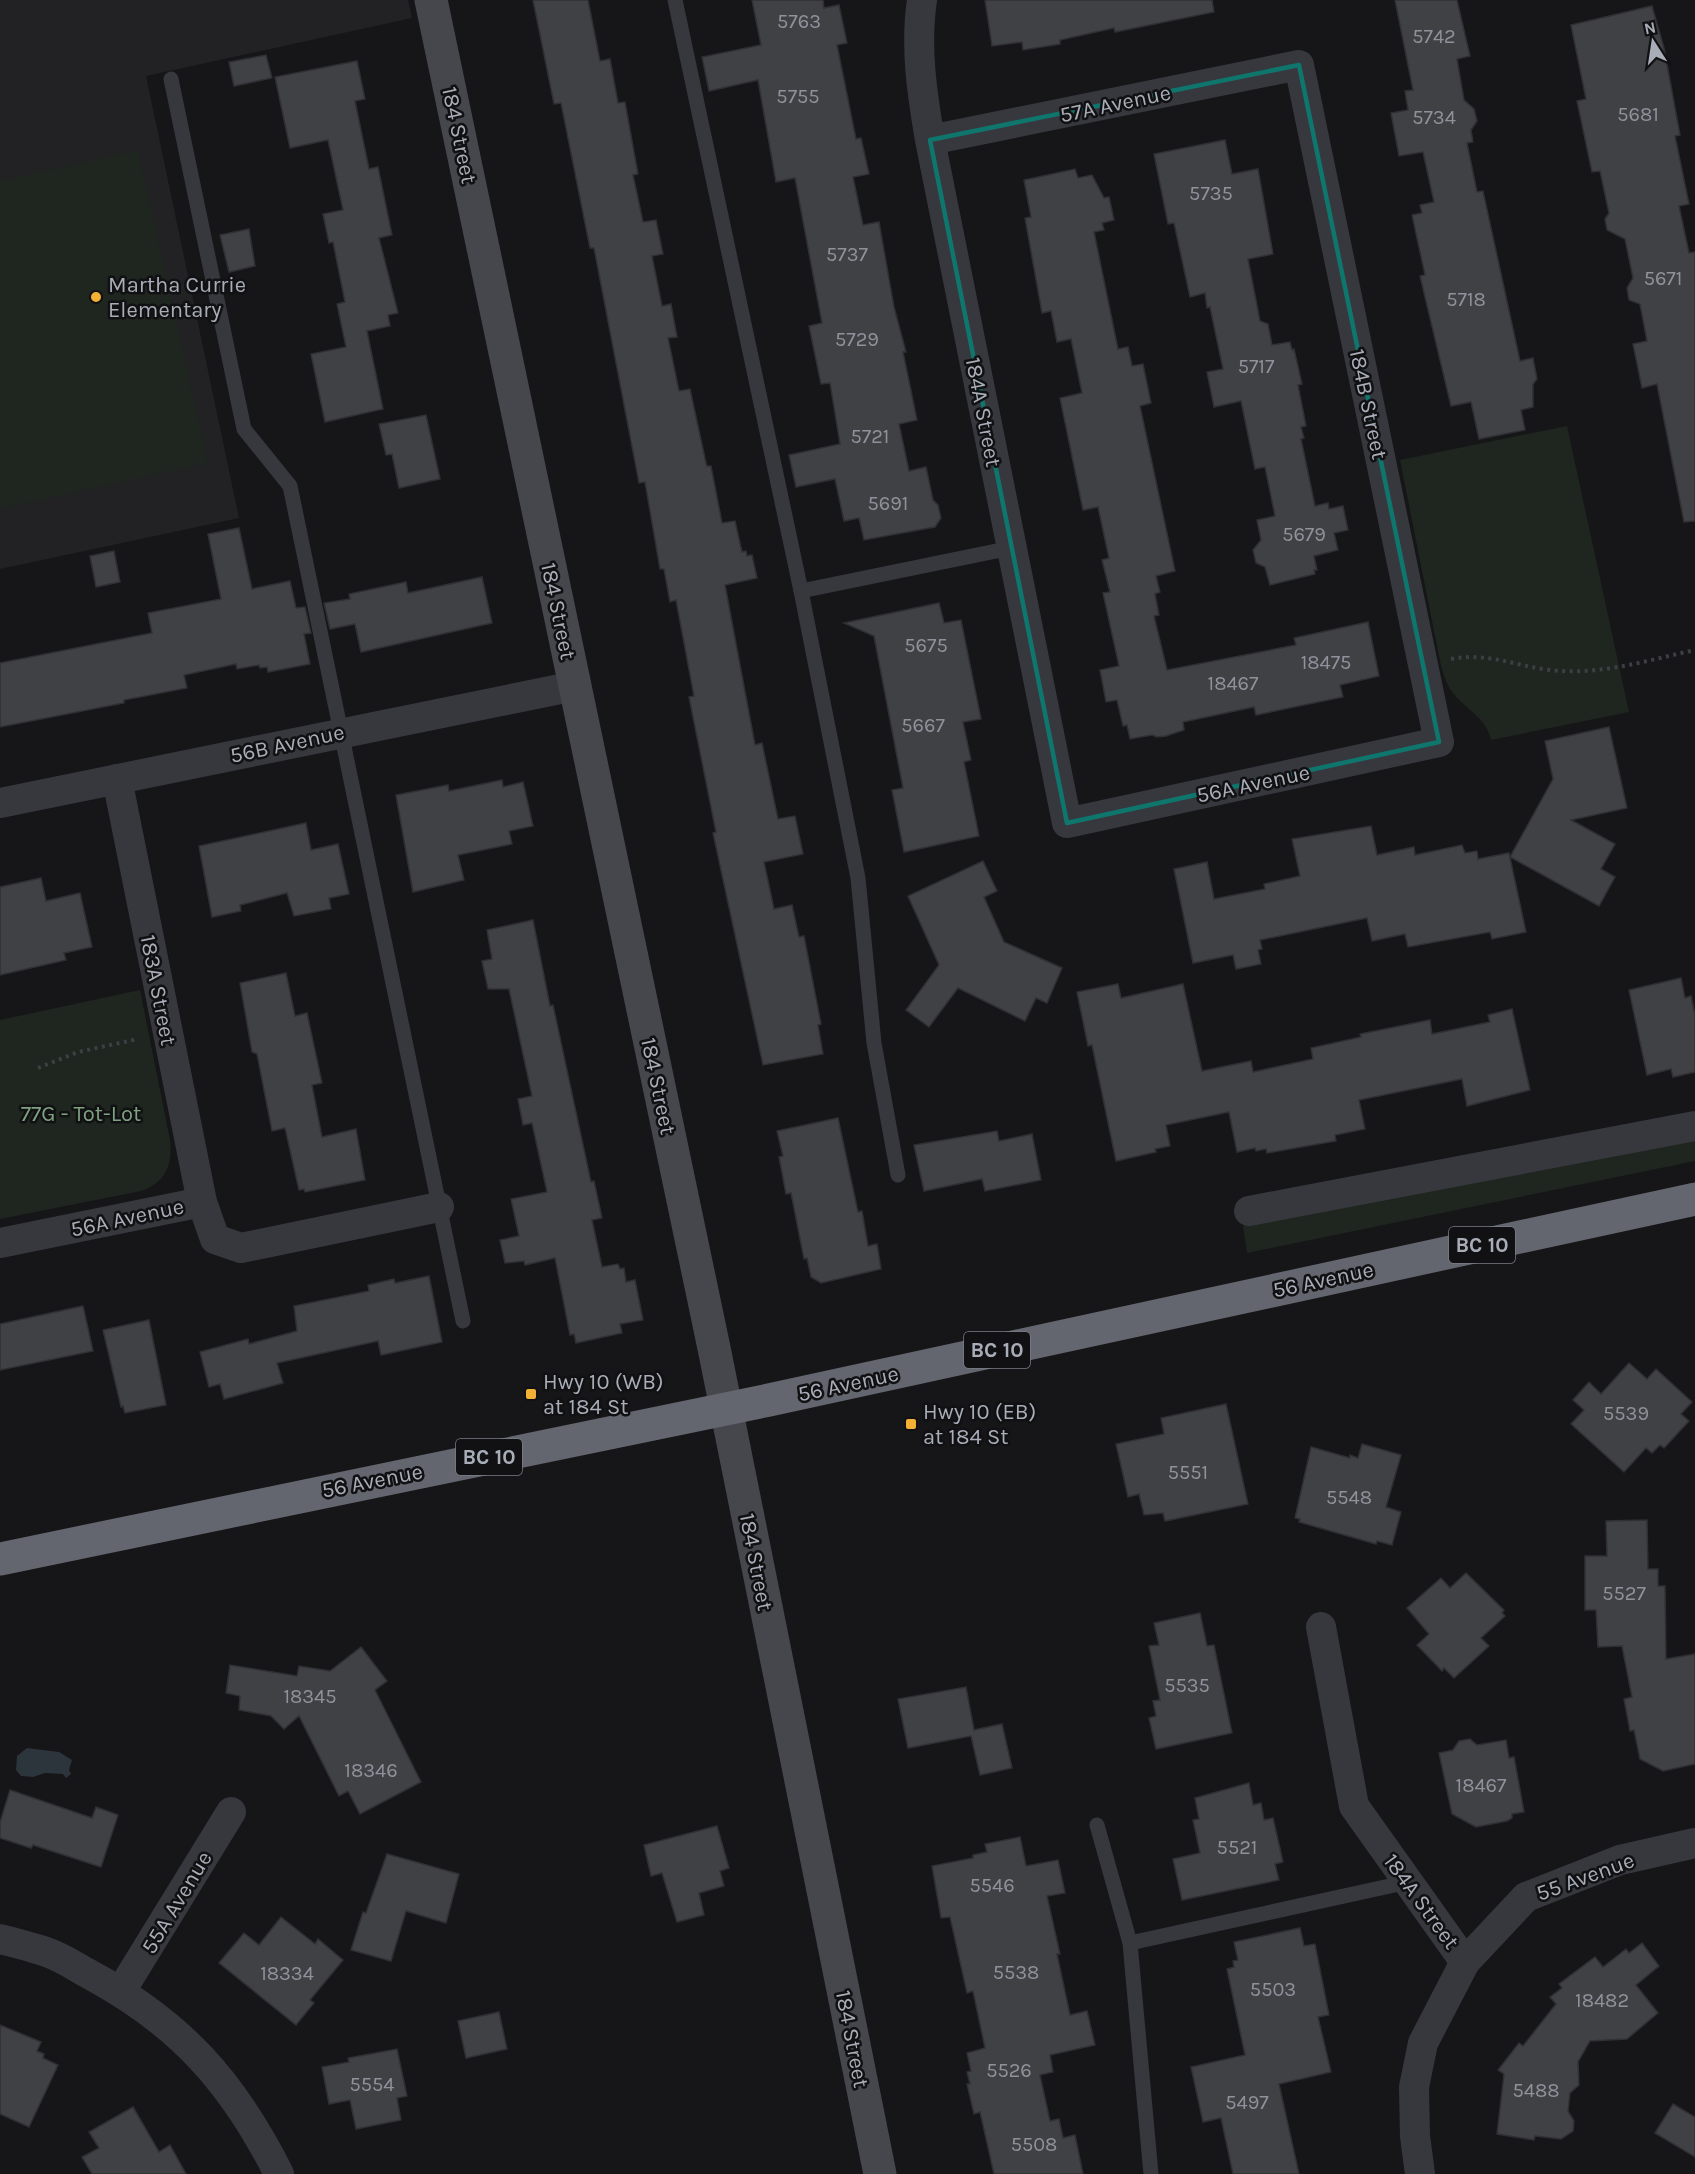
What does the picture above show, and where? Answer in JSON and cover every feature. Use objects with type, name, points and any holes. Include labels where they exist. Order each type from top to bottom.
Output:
[{"type":"highway","name":"56 Avenue","points":[[0,1559],[726,1409],[1695,1199]]},
{"type":"main road","name":"184 Street","points":[[431,0],[726,1409],[880,2174]]},
{"type":"street","name":"184A Street","points":[[922,0],[920,82],[930,140],[1067,823]]},
{"type":"street","name":"57A Avenue","points":[[930,140],[1299,65]]},
{"type":"street","name":"184B Street","points":[[1299,65],[1439,742]]},
{"type":"street","name":"56B Avenue","points":[[0,803],[574,686]]},
{"type":"street","name":"56A Avenue","points":[[1067,823],[1439,742]]},
{"type":"street","name":"183A Street","points":[[117,779],[202,1202]]},
{"type":"street","points":[[1249,1211],[1695,1126]]},
{"type":"street","name":"56A Avenue","points":[[0,1243],[202,1202],[215,1239],[241,1248],[439,1207]]},
{"type":"street","name":"184A Street","points":[[1321,1627],[1354,1806],[1466,1962],[1423,2043],[1414,2088],[1414,2136],[1420,2174]]},
{"type":"street","name":"55A Avenue","points":[[121,1991],[231,1812]]},
{"type":"street","name":"55 Avenue","points":[[1466,1962],[1526,1897],[1620,1860],[1695,1843]]},
{"type":"street","points":[[0,1939],[49,1953],[121,1991],[181,2036],[227,2087],[261,2137],[279,2174]]},
{"type":"lane","points":[[675,0],[801,591],[858,878],[874,1043],[898,1175]]},
{"type":"lane","points":[[171,79],[244,429],[290,486],[463,1321]]},
{"type":"lane","points":[[801,591],[1011,548]]},
{"type":"lane","points":[[1097,1825],[1130,1942],[1151,2174]]},
{"type":"lane","points":[[1130,1942],[1408,1882]]},
{"type":"path","points":[[1448,659],[1473,654],[1551,671],[1606,670],[1695,650]]},
{"type":"path","points":[[38,1068],[78,1052],[145,1038]]},
{"type":"highlighted area","points":[[1299,65],[1439,742],[1067,823],[930,140]]},
{"type":"shaded area","name":"Martha Currie Elementary","points":[[0,0],[408,0],[412,18],[146,76],[239,518],[0,569]]},
{"type":"shaded area","points":[[27,1748],[59,1752],[72,1760],[69,1770],[71,1774],[66,1778],[63,1774],[45,1773],[33,1777],[21,1776],[16,1770],[17,1756]]},
{"type":"green space","points":[[138,150],[208,463],[0,509],[0,181]]},
{"type":"green space","points":[[1567,426],[1629,712],[1491,740],[1485,725],[1451,690],[1441,666],[1400,460]]},
{"type":"green space","name":"77G - Tot-Lot","points":[[140,990],[170,1140],[170,1157],[166,1172],[156,1183],[141,1191],[0,1219],[0,1020]]},
{"type":"green space","points":[[1695,1140],[1695,1161],[1247,1253],[1243,1226]]},
{"type":"building","points":[[533,0],[588,0],[600,61],[610,59],[618,103],[625,102],[638,174],[633,175],[643,222],[656,220],[663,254],[652,256],[662,306],[671,304],[677,337],[668,338],[679,391],[690,389],[706,463],[707,466],[711,466],[722,523],[735,521],[742,552],[746,551],[747,556],[752,555],[757,578],[725,585],[755,745],[762,743],[778,819],[795,816],[803,854],[764,862],[774,909],[792,905],[799,937],[804,936],[821,1024],[818,1025],[823,1054],[763,1065],[713,833],[716,832],[689,697],[694,696],[676,600],[670,602],[664,569],[660,569],[645,482],[639,483],[594,248],[590,248],[561,103],[554,104]]},
{"type":"building","points":[[752,0],[823,0],[824,8],[839,5],[847,43],[837,45],[856,139],[861,138],[869,174],[853,177],[863,225],[879,222],[894,307],[906,352],[903,352],[917,420],[899,424],[909,471],[926,467],[933,500],[938,505],[941,518],[935,527],[864,540],[859,518],[844,521],[835,479],[796,487],[789,455],[840,444],[830,383],[821,384],[809,326],[822,323],[795,178],[776,182],[758,80],[709,91],[702,57],[761,45]]},
{"type":"building","points":[[985,0],[1212,0],[1214,12],[1115,32],[1114,28],[1060,40],[1060,44],[1023,50],[1022,42],[992,46]]},
{"type":"building","points":[[1395,0],[1457,0],[1470,56],[1457,59],[1464,100],[1474,109],[1477,121],[1471,130],[1473,142],[1467,143],[1477,192],[1483,191],[1520,361],[1533,358],[1537,379],[1533,384],[1533,407],[1521,410],[1525,430],[1479,439],[1471,402],[1451,406],[1420,276],[1425,275],[1412,215],[1422,213],[1420,205],[1434,202],[1423,152],[1399,156],[1391,113],[1408,110],[1405,91],[1413,90]]},
{"type":"building","points":[[1652,6],[1664,48],[1680,135],[1675,136],[1689,204],[1679,206],[1689,253],[1695,252],[1695,521],[1684,522],[1657,384],[1642,388],[1633,344],[1647,341],[1640,304],[1629,300],[1627,288],[1633,278],[1625,239],[1607,230],[1605,219],[1609,213],[1600,171],[1592,172],[1577,101],[1586,99],[1571,25]]},
{"type":"building","points":[[266,55],[272,78],[234,86],[229,62]]},
{"type":"building","points":[[357,61],[365,99],[355,101],[369,169],[378,167],[392,235],[379,238],[398,313],[388,315],[390,326],[367,331],[383,409],[325,422],[311,354],[346,347],[337,304],[345,302],[333,242],[329,243],[323,214],[343,210],[328,140],[290,148],[275,77]]},
{"type":"building","points":[[1225,140],[1232,174],[1258,169],[1273,254],[1248,259],[1260,321],[1268,324],[1272,345],[1290,342],[1292,350],[1294,349],[1302,384],[1298,385],[1306,426],[1301,427],[1304,438],[1301,439],[1315,506],[1328,503],[1329,509],[1343,506],[1348,530],[1334,533],[1338,550],[1314,556],[1317,570],[1314,570],[1315,574],[1270,585],[1265,567],[1256,563],[1253,550],[1261,540],[1257,520],[1275,516],[1265,467],[1255,469],[1241,401],[1214,407],[1207,372],[1223,369],[1210,307],[1207,308],[1205,293],[1190,297],[1174,223],[1168,224],[1154,154]]},
{"type":"building","points":[[1075,169],[1078,178],[1092,175],[1104,198],[1109,197],[1114,220],[1102,223],[1104,230],[1094,232],[1118,349],[1128,347],[1132,366],[1143,364],[1151,403],[1140,406],[1175,571],[1156,576],[1160,592],[1155,594],[1159,615],[1154,616],[1167,670],[1296,645],[1294,638],[1368,622],[1379,676],[1340,685],[1343,697],[1256,715],[1254,707],[1183,722],[1184,730],[1166,736],[1152,735],[1130,739],[1127,725],[1123,726],[1117,700],[1106,702],[1100,670],[1119,666],[1103,593],[1110,592],[1102,560],[1109,558],[1098,507],[1083,510],[1060,398],[1082,393],[1071,339],[1057,342],[1051,311],[1042,313],[1025,218],[1031,217],[1024,180]]},
{"type":"building","points":[[249,229],[255,266],[229,272],[220,235]]},
{"type":"building","points":[[426,415],[440,479],[399,488],[392,454],[386,455],[379,424]]},
{"type":"building","points":[[239,528],[252,589],[290,581],[296,608],[305,607],[311,633],[304,634],[310,664],[268,672],[267,667],[260,668],[259,665],[237,669],[236,664],[184,675],[187,688],[124,700],[124,703],[0,727],[0,663],[152,633],[148,613],[221,599],[208,534]]},
{"type":"building","points":[[114,551],[120,582],[96,587],[90,556]]},
{"type":"building","points":[[482,577],[492,623],[361,652],[355,624],[330,629],[324,603],[350,599],[349,594],[406,582],[408,593]]},
{"type":"building","points":[[939,603],[944,623],[961,620],[981,719],[963,722],[971,760],[964,762],[979,836],[904,852],[892,790],[903,788],[874,636],[844,623]]},
{"type":"building","points":[[1609,727],[1627,808],[1571,820],[1615,844],[1601,869],[1615,877],[1599,906],[1510,857],[1553,779],[1545,741]]},
{"type":"building","points":[[502,780],[503,787],[523,782],[533,826],[509,831],[512,844],[458,855],[464,880],[413,892],[396,795],[448,785],[449,791]]},
{"type":"building","points":[[306,823],[311,850],[338,844],[349,894],[329,898],[331,909],[294,916],[287,893],[240,905],[241,911],[212,917],[199,846]]},
{"type":"building","points":[[1371,826],[1377,855],[1414,847],[1415,855],[1462,845],[1465,853],[1477,851],[1478,859],[1509,853],[1526,932],[1492,939],[1490,932],[1408,947],[1405,934],[1372,941],[1367,918],[1260,940],[1262,949],[1258,950],[1261,964],[1236,969],[1233,955],[1193,963],[1174,869],[1207,862],[1214,899],[1265,889],[1264,884],[1300,876],[1292,839]]},
{"type":"building","points":[[983,861],[997,891],[984,897],[1004,942],[1062,968],[1047,1003],[1036,998],[1025,1021],[958,988],[929,1027],[906,1010],[939,965],[908,896]]},
{"type":"building","points":[[41,878],[46,901],[80,893],[92,947],[64,953],[66,960],[0,975],[0,887]]},
{"type":"building","points":[[533,920],[550,1006],[553,1005],[591,1182],[594,1181],[602,1218],[592,1220],[602,1267],[618,1264],[620,1269],[624,1268],[626,1282],[635,1280],[643,1320],[620,1324],[622,1333],[576,1343],[574,1334],[570,1335],[555,1258],[525,1265],[524,1261],[505,1263],[500,1240],[519,1236],[511,1199],[547,1192],[532,1123],[523,1125],[518,1099],[532,1096],[509,989],[488,989],[482,961],[492,959],[487,930]]},
{"type":"building","points":[[286,973],[295,1016],[307,1013],[322,1083],[312,1085],[322,1137],[356,1129],[365,1180],[305,1192],[304,1189],[299,1190],[285,1128],[272,1131],[257,1054],[252,1052],[240,983]]},
{"type":"building","points":[[1681,978],[1685,998],[1691,996],[1695,1015],[1695,1072],[1673,1077],[1671,1069],[1647,1075],[1629,990]]},
{"type":"building","points":[[1118,984],[1121,998],[1183,984],[1202,1071],[1251,1061],[1253,1072],[1313,1059],[1311,1048],[1361,1037],[1360,1034],[1430,1020],[1432,1034],[1490,1022],[1488,1015],[1512,1009],[1530,1090],[1467,1106],[1462,1079],[1359,1100],[1365,1129],[1335,1135],[1336,1141],[1267,1153],[1266,1149],[1256,1151],[1255,1148],[1237,1152],[1229,1112],[1166,1125],[1170,1146],[1155,1149],[1156,1152],[1116,1161],[1092,1045],[1088,1046],[1077,992]]},
{"type":"building","points":[[838,1118],[858,1212],[862,1211],[868,1246],[877,1244],[881,1269],[821,1283],[811,1277],[807,1258],[804,1259],[791,1193],[786,1194],[779,1157],[783,1156],[777,1131]]},
{"type":"building","points":[[997,1131],[999,1141],[1032,1134],[1041,1180],[985,1191],[982,1179],[924,1191],[914,1145]]},
{"type":"building","points":[[429,1276],[442,1342],[381,1355],[378,1341],[277,1363],[283,1383],[224,1399],[220,1384],[209,1387],[200,1352],[248,1339],[249,1344],[297,1331],[294,1306],[369,1291],[368,1285],[394,1279],[395,1283]]},
{"type":"building","points":[[83,1306],[93,1351],[0,1370],[0,1324]]},
{"type":"building","points":[[149,1320],[166,1405],[125,1413],[123,1406],[121,1407],[103,1330]]},
{"type":"building","points":[[1629,1363],[1647,1379],[1656,1369],[1692,1402],[1681,1414],[1689,1421],[1664,1448],[1660,1445],[1652,1453],[1646,1448],[1624,1472],[1571,1424],[1584,1410],[1573,1400],[1589,1382],[1601,1394]]},
{"type":"building","points":[[1226,1404],[1248,1504],[1165,1521],[1163,1513],[1144,1515],[1139,1494],[1128,1497],[1116,1444],[1164,1434],[1161,1418]]},
{"type":"building","points":[[1362,1444],[1401,1455],[1386,1507],[1401,1512],[1392,1545],[1377,1541],[1376,1544],[1299,1522],[1300,1519],[1295,1518],[1311,1447],[1350,1458],[1350,1455],[1358,1458]]},
{"type":"building","points":[[1647,1520],[1648,1569],[1658,1569],[1658,1586],[1665,1586],[1666,1659],[1695,1654],[1695,1764],[1663,1771],[1640,1759],[1634,1730],[1630,1731],[1624,1699],[1632,1697],[1622,1646],[1598,1647],[1596,1610],[1585,1610],[1585,1556],[1607,1556],[1606,1521]]},
{"type":"building","points":[[1466,1573],[1504,1610],[1502,1613],[1505,1616],[1481,1638],[1489,1646],[1454,1678],[1444,1668],[1442,1671],[1417,1645],[1429,1634],[1407,1608],[1441,1578],[1450,1588]]},
{"type":"building","points":[[1200,1613],[1207,1646],[1214,1645],[1232,1733],[1156,1749],[1149,1718],[1156,1716],[1153,1701],[1160,1700],[1149,1646],[1159,1645],[1154,1623]]},
{"type":"building","points":[[361,1647],[387,1681],[375,1690],[421,1782],[360,1814],[348,1791],[339,1796],[299,1716],[284,1729],[271,1716],[239,1710],[240,1696],[226,1693],[230,1665],[297,1676],[299,1666],[330,1671]]},
{"type":"building","points":[[966,1687],[974,1730],[1002,1724],[1012,1768],[980,1775],[971,1736],[908,1748],[898,1699]]},
{"type":"building","points":[[1470,1739],[1477,1745],[1506,1740],[1509,1758],[1514,1757],[1524,1812],[1512,1814],[1512,1818],[1507,1821],[1476,1827],[1452,1814],[1439,1753],[1453,1750],[1459,1741]]},
{"type":"building","points":[[1249,1783],[1253,1805],[1261,1803],[1264,1820],[1273,1818],[1283,1862],[1275,1864],[1279,1880],[1182,1900],[1173,1859],[1200,1853],[1193,1820],[1199,1819],[1195,1798]]},
{"type":"building","points":[[10,1790],[92,1818],[96,1807],[118,1815],[101,1867],[33,1845],[31,1848],[0,1838],[0,1822]]},
{"type":"building","points":[[717,1826],[729,1868],[720,1871],[724,1886],[699,1893],[704,1915],[677,1922],[662,1873],[651,1876],[644,1845]]},
{"type":"building","points":[[1020,1837],[1026,1866],[1058,1860],[1065,1893],[1047,1896],[1060,1954],[1057,1954],[1070,2015],[1087,2011],[1095,2045],[1050,2055],[1053,2072],[1040,2075],[1050,2121],[1059,2119],[1063,2138],[1075,2135],[1083,2174],[994,2174],[980,2112],[974,2114],[967,2084],[970,2084],[967,2072],[971,2071],[967,2053],[985,2048],[973,1991],[967,1993],[950,1917],[941,1918],[932,1866],[973,1858],[973,1855],[987,1852],[985,1844]]},
{"type":"building","points":[[387,1854],[459,1874],[446,1923],[406,1911],[391,1961],[351,1950],[363,1912],[366,1913]]},
{"type":"building","points":[[281,1917],[315,1944],[318,1939],[343,1960],[310,2000],[314,2003],[296,2025],[219,1963],[244,1933],[259,1945]]},
{"type":"building","points":[[1300,1928],[1304,1946],[1315,1944],[1329,2015],[1318,2017],[1331,2072],[1279,2084],[1299,2174],[1233,2174],[1221,2118],[1203,2122],[1191,2067],[1245,2055],[1227,1969],[1234,1967],[1233,1961],[1238,1960],[1234,1942]]},
{"type":"building","points":[[1642,1943],[1659,1966],[1636,1985],[1658,2013],[1627,2039],[1590,2041],[1578,2062],[1579,2085],[1570,2093],[1568,2111],[1574,2121],[1573,2131],[1561,2139],[1535,2136],[1534,2140],[1497,2134],[1504,2074],[1498,2070],[1519,2043],[1523,2046],[1556,2004],[1550,1997],[1562,1988],[1559,1984],[1595,1957],[1603,1967],[1626,1949],[1629,1953]]},
{"type":"building","points":[[499,2012],[507,2049],[466,2058],[458,2021]]},
{"type":"building","points":[[0,2025],[41,2042],[37,2051],[44,2054],[43,2058],[58,2065],[29,2127],[0,2114]]},
{"type":"building","points":[[397,2049],[407,2096],[397,2098],[401,2120],[356,2129],[350,2100],[329,2104],[322,2067],[349,2062],[348,2058]]},
{"type":"building","points":[[1673,2104],[1695,2117],[1695,2157],[1655,2133]]},
{"type":"building","points":[[133,2107],[159,2152],[170,2145],[186,2174],[92,2174],[82,2157],[99,2148],[89,2132]]},
{"type":"place","name":"Martha Currie Elementary","points":[[96,297]]},
{"type":"place","name":"Hwy 10 (WB) at 184 St","points":[[531,1394]]},
{"type":"place","name":"Hwy 10 (EB) at 184 St","points":[[911,1424]]}]
